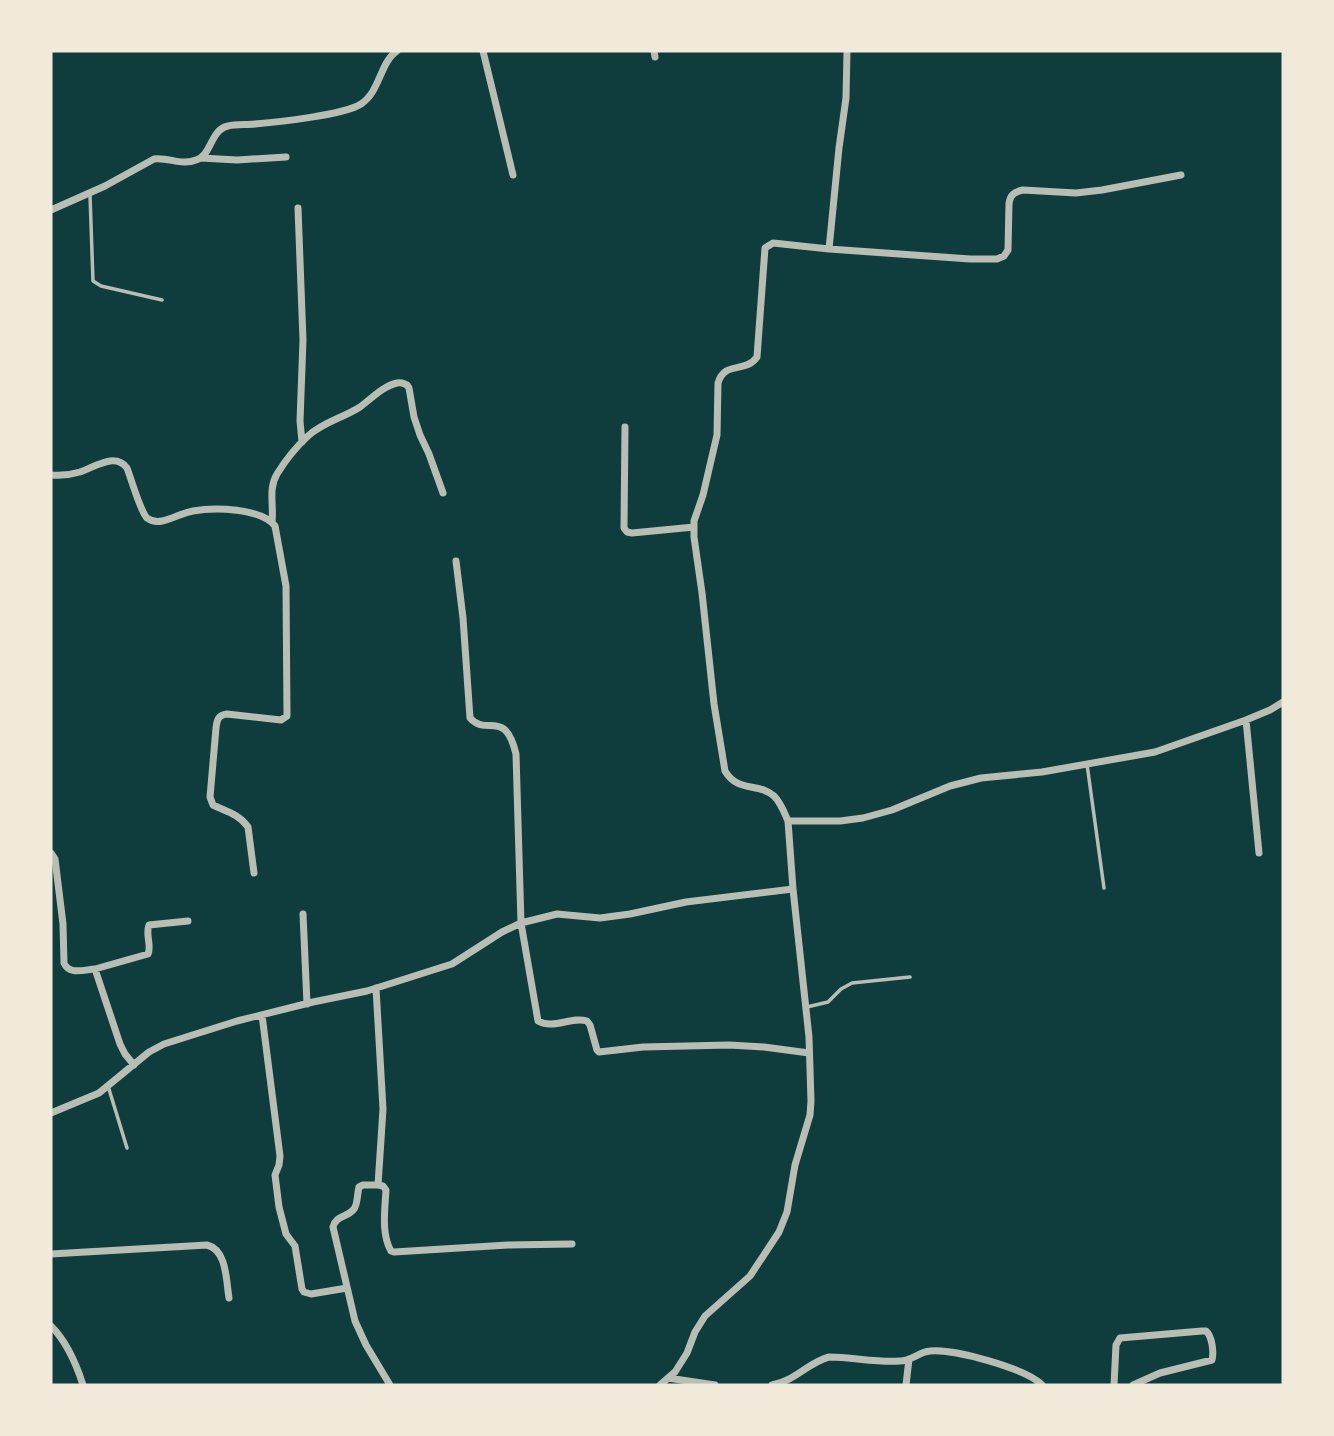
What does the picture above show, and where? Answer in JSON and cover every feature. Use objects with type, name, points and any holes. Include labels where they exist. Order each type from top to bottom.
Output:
[{"type":"street","points":[[201,158],[217,132],[229,125],[258,124],[354,108],[364,102],[391,54],[397,51]]},
{"type":"street","points":[[483,51],[513,175]]},
{"type":"street","points":[[829,249],[846,98],[847,51]]},
{"type":"street","points":[[51,210],[154,159],[188,163],[201,158],[259,160],[286,157]]},
{"type":"street","points":[[660,1385],[675,1372],[705,1316],[750,1276],[779,1231],[787,1212],[794,1165],[810,1115],[809,1053],[788,821],[774,796],[738,784],[730,779],[725,771],[714,704],[694,527],[717,435],[718,383],[725,370],[746,366],[757,357],[765,248],[774,243],[950,259],[997,259],[1004,256],[1008,250],[1009,204],[1010,197],[1015,192],[1031,190],[1076,193],[1181,175]]},
{"type":"street","points":[[298,208],[303,340],[300,421],[302,442]]},
{"type":"street","points":[[254,873],[248,827],[237,816],[213,805],[211,797],[219,717],[227,714],[281,720],[287,716],[286,586],[277,533],[272,522],[272,483],[302,442],[322,426],[358,408],[390,386],[403,383],[409,388],[414,417],[443,493]]},
{"type":"street","points":[[625,428],[624,528],[632,533],[694,527]]},
{"type":"street","points":[[51,475],[69,475],[115,460],[125,464],[147,519],[161,522],[190,511],[209,509],[248,513],[272,522]]},
{"type":"street","points":[[456,561],[470,719],[478,724],[504,729],[509,733],[516,754],[521,923],[538,1021],[548,1025],[579,1019],[587,1021],[599,1052],[643,1047],[729,1045],[809,1053]]},
{"type":"street","points":[[788,821],[863,818],[892,810],[970,780],[1042,772],[1155,752],[1246,720],[1283,702]]},
{"type":"street","points":[[1246,720],[1259,853]]},
{"type":"street","points":[[51,853],[55,859],[61,909],[64,963],[72,971],[95,969],[148,954],[149,925],[188,921]]},
{"type":"street","points":[[51,1113],[99,1093],[149,1052],[164,1044],[262,1015],[376,988],[452,964],[521,923],[557,914],[600,918],[686,902],[793,888]]},
{"type":"street","points":[[303,914],[307,1004]]},
{"type":"street","points":[[95,969],[120,1044],[134,1065]]},
{"type":"street","points":[[376,988],[383,1109],[378,1185]]},
{"type":"street","points":[[262,1015],[280,1156],[275,1175],[278,1200],[286,1234],[295,1246],[302,1289],[303,1292],[311,1294],[347,1288]]},
{"type":"street","points":[[390,1385],[355,1321],[333,1234],[334,1222],[355,1208],[359,1187],[383,1185],[386,1190],[387,1238],[389,1249],[394,1252],[572,1244]]},
{"type":"street","points":[[51,1254],[207,1245],[214,1247],[222,1257],[229,1298]]},
{"type":"street","points":[[51,1326],[64,1340],[83,1385]]},
{"type":"street","points":[[1114,1385],[1116,1345],[1120,1338],[1208,1332],[1212,1360],[1160,1373],[1133,1385]]},
{"type":"street","points":[[772,1385],[794,1377],[820,1359],[830,1357],[901,1361],[928,1350],[944,1350],[984,1359],[1027,1375],[1042,1385]]},
{"type":"street","points":[[906,1385],[909,1359]]},
{"type":"street","points":[[668,1378],[715,1385]]},
{"type":"lane","points":[[90,193],[93,281],[101,286],[162,300]]},
{"type":"lane","points":[[1087,764],[1104,888]]},
{"type":"lane","points":[[805,1007],[828,1002],[841,989],[852,983],[910,977]]},
{"type":"lane","points":[[108,1086],[127,1148]]}]
